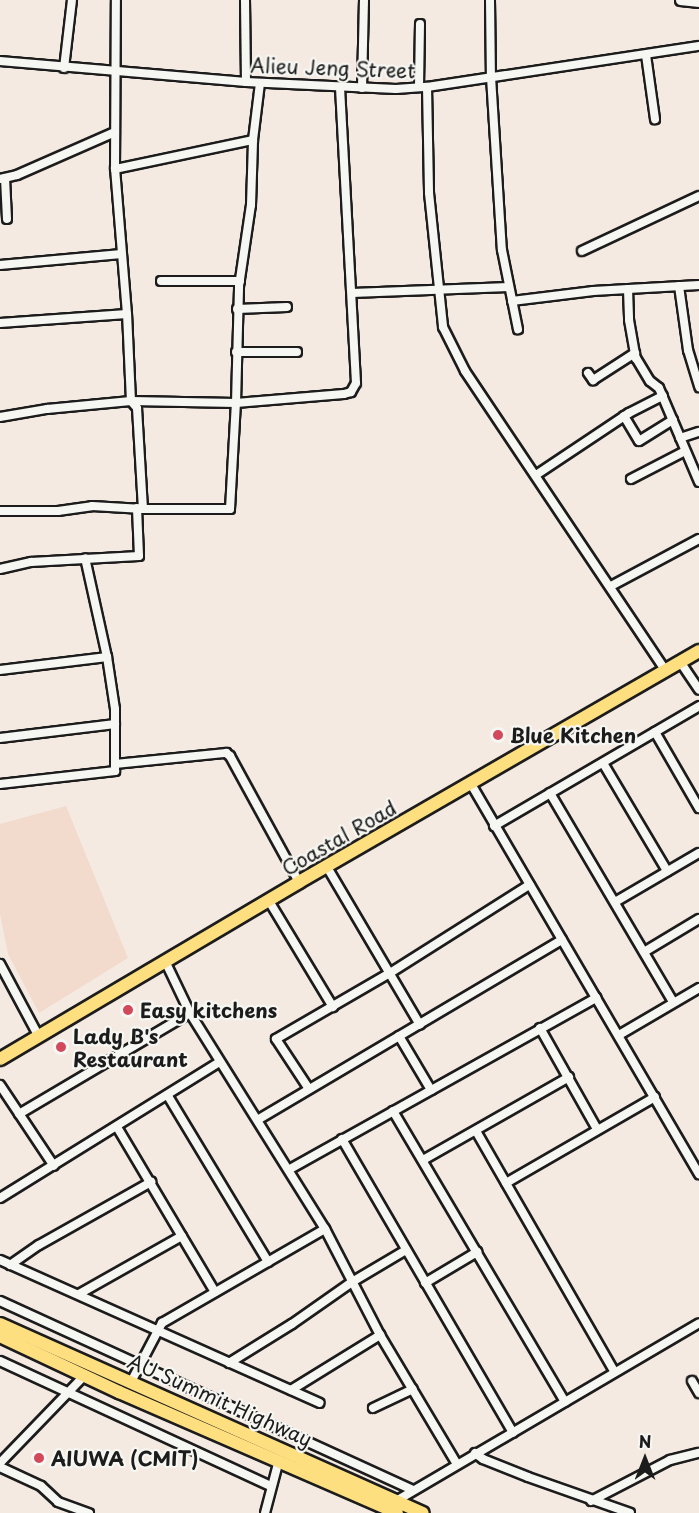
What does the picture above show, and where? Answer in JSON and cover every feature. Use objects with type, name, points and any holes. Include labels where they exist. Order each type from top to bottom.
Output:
[{"type":"main road","name":"Coastal Road","points":[[0,1059],[166,963],[299,882],[699,651]]},
{"type":"main road","name":"AU Summit Highway","points":[[0,1324],[131,1382],[396,1507]]},
{"type":"main road","name":"AU Summit Highway","points":[[0,1336],[119,1392],[279,1460],[396,1507],[423,1513]]},
{"type":"street","points":[[64,68],[72,0]]},
{"type":"street","points":[[0,569],[32,562],[139,556],[137,408],[131,401],[116,169],[116,0]]},
{"type":"street","points":[[245,0],[246,82]]},
{"type":"street","points":[[362,88],[364,0]]},
{"type":"street","points":[[490,0],[491,77],[502,250],[518,329]]},
{"type":"street","points":[[680,0],[699,2]]},
{"type":"street","points":[[420,24],[429,193],[437,290],[443,327],[465,371],[666,671]]},
{"type":"street","name":"Alieu Jeng Street","points":[[0,61],[115,73],[260,83],[362,88],[423,87],[699,46]]},
{"type":"street","points":[[646,55],[655,118]]},
{"type":"street","points":[[0,511],[58,511],[92,506],[230,509],[236,403],[237,309],[250,205],[253,140],[260,83]]},
{"type":"street","points":[[0,417],[47,409],[131,401],[236,403],[351,392],[356,383],[340,87]]},
{"type":"street","points":[[6,219],[3,179],[116,132]]},
{"type":"street","points":[[116,169],[222,144],[253,140]]},
{"type":"street","points":[[582,251],[699,196]]},
{"type":"street","points":[[0,266],[122,254]]},
{"type":"street","points":[[161,280],[240,281]]},
{"type":"street","points":[[512,301],[628,289],[699,285]]},
{"type":"street","points":[[679,286],[688,350],[699,387]]},
{"type":"street","points":[[352,293],[509,287]]},
{"type":"street","points":[[628,289],[629,320],[635,353],[651,381],[659,388],[663,396],[699,482]]},
{"type":"street","points":[[237,309],[287,307]]},
{"type":"street","points":[[0,323],[127,314]]},
{"type":"street","points":[[236,352],[297,352]]},
{"type":"street","points":[[588,373],[593,380],[635,353]]},
{"type":"street","points":[[536,475],[624,416],[663,396]]},
{"type":"street","points":[[624,416],[639,441],[673,420]]},
{"type":"street","points":[[680,438],[699,432]]},
{"type":"street","points":[[631,479],[686,451]]},
{"type":"street","points":[[611,586],[699,539]]},
{"type":"street","points":[[0,784],[115,771],[116,724],[107,657],[85,558]]},
{"type":"street","points":[[0,670],[107,657]]},
{"type":"street","points":[[681,663],[699,690]]},
{"type":"street","points":[[494,826],[699,706]]},
{"type":"street","points":[[0,738],[116,724]]},
{"type":"street","points":[[655,732],[699,808]]},
{"type":"street","points":[[115,764],[226,753],[230,756],[299,882]]},
{"type":"street","points":[[603,763],[668,871]]},
{"type":"street","points":[[471,784],[699,1174]]},
{"type":"street","points":[[550,793],[673,1002]]},
{"type":"street","points":[[615,902],[699,853]]},
{"type":"street","points":[[327,867],[420,1025]]},
{"type":"street","points":[[309,1089],[276,1039],[390,973],[529,885]]},
{"type":"street","points":[[269,901],[333,1007]]},
{"type":"street","points":[[644,952],[699,919]]},
{"type":"street","points":[[259,1119],[562,940]]},
{"type":"street","points":[[166,963],[190,1013],[219,1062],[259,1119],[290,1169],[325,1229],[380,1335],[458,1464]]},
{"type":"street","points":[[0,964],[39,1037]]},
{"type":"street","points":[[619,1035],[699,988]]},
{"type":"street","points":[[290,1169],[596,998]]},
{"type":"street","points":[[19,1114],[190,1013]]},
{"type":"street","points":[[540,1028],[597,1129]]},
{"type":"street","points":[[399,1036],[431,1090]]},
{"type":"street","points":[[0,1198],[168,1096],[219,1062]]},
{"type":"street","points":[[423,1161],[569,1077]]},
{"type":"street","points":[[0,1085],[54,1166]]},
{"type":"street","points":[[168,1096],[268,1262]]},
{"type":"street","points":[[506,1183],[655,1097]]},
{"type":"street","points":[[393,1111],[565,1402]]},
{"type":"street","points":[[117,1127],[215,1292]]},
{"type":"street","points":[[476,1131],[614,1371]]},
{"type":"street","points":[[342,1139],[513,1433]]},
{"type":"street","points":[[10,1265],[39,1245],[151,1182]]},
{"type":"street","points":[[131,1382],[162,1323],[325,1229]]},
{"type":"street","points":[[79,1294],[182,1236]]},
{"type":"street","points":[[230,1363],[292,1324],[352,1282],[406,1250]]},
{"type":"street","points":[[424,1283],[477,1252]]},
{"type":"street","points":[[0,1260],[320,1403]]},
{"type":"street","points":[[0,1301],[413,1490]]},
{"type":"street","points":[[396,1507],[413,1490],[699,1323]]},
{"type":"street","points":[[291,1390],[380,1335]]},
{"type":"street","points":[[0,1361],[271,1486]]},
{"type":"street","points":[[85,1375],[0,1465],[40,1486],[58,1502],[76,1512],[89,1513]]},
{"type":"street","points":[[692,1381],[699,1393]]},
{"type":"street","points":[[373,1408],[413,1389]]},
{"type":"street","points":[[475,1453],[483,1460],[591,1501],[630,1513]]},
{"type":"street","points":[[591,1501],[670,1460],[699,1453]]},
{"type":"street","points":[[265,1513],[279,1460]]},
{"type":"shaded area","points":[[66,806],[128,958],[39,1013],[8,954],[0,914],[0,824]]},
{"type":"place","name":"Blue Kitchen","points":[[498,735]]},
{"type":"place","name":"Easy kitchens","points":[[128,1010]]},
{"type":"place","name":"Lady B's Restaurant","points":[[61,1047]]},
{"type":"place","name":"AIUWA (CMIT)","points":[[39,1458]]}]
